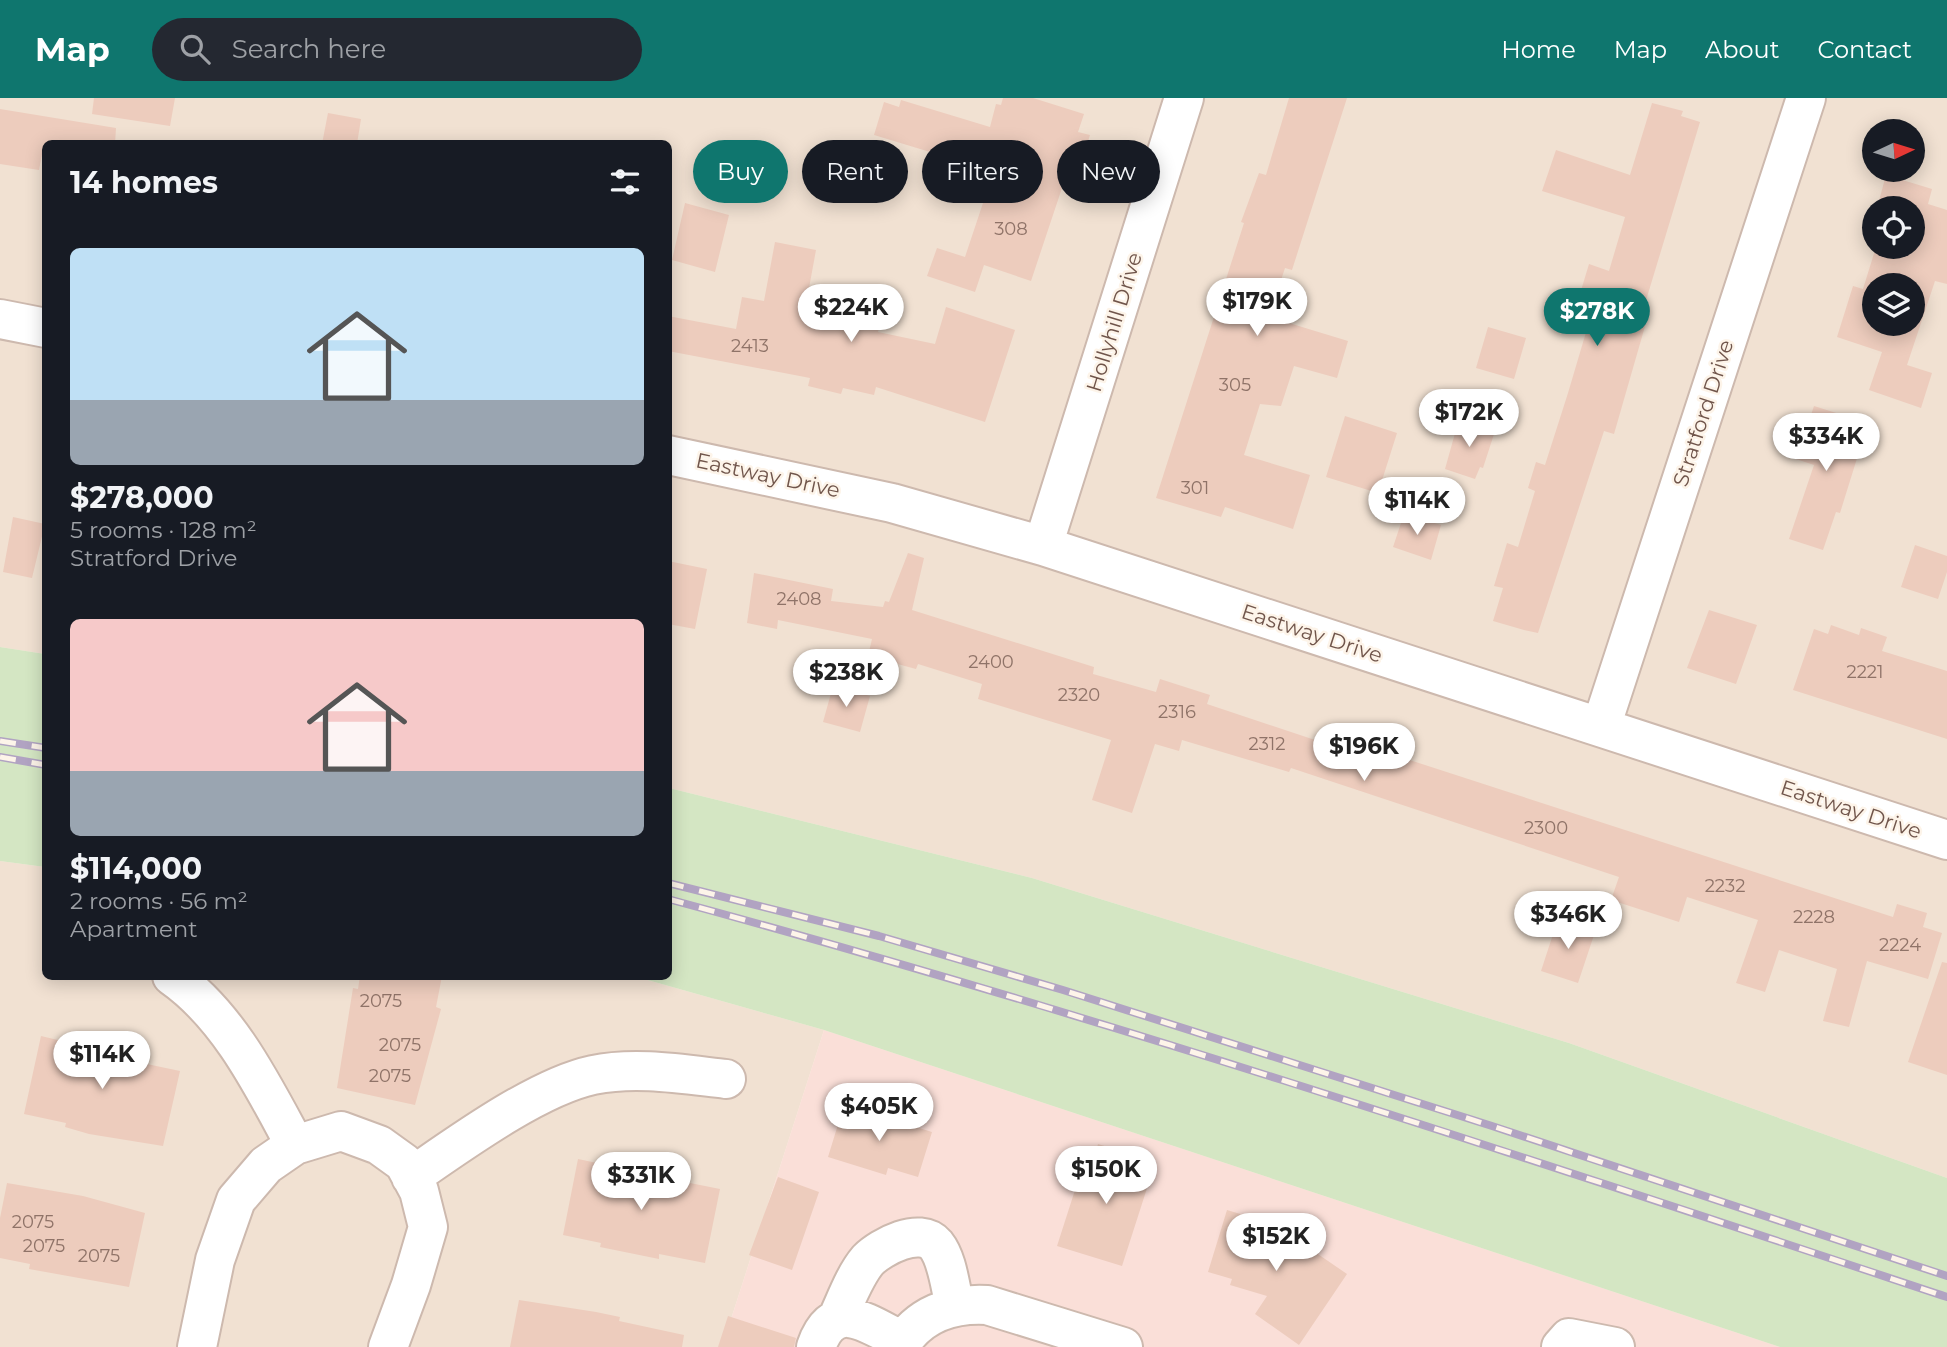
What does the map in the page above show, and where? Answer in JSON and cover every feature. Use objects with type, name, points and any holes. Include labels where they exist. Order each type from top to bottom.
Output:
[{"type":"street","name":"Hollyhill Drive","points":[[1043,546],[1184,98]]},
{"type":"street","name":"Stratford Drive","points":[[1601,727],[1806,98]]},
{"type":"street","points":[[0,319],[42,327]]},
{"type":"street","name":"Eastway Drive","points":[[672,456],[892,503],[1043,546],[1947,840]]},
{"type":"street","points":[[176,980],[216,1019],[260,1080],[295,1145]]},
{"type":"street","points":[[411,1177],[468,1137],[568,1082],[625,1072],[663,1072],[726,1079]]},
{"type":"street","points":[[197,1347],[215,1260],[236,1200],[266,1165],[295,1145],[341,1131],[379,1145],[404,1163],[419,1191],[428,1227],[411,1285],[388,1347]]},
{"type":"street","points":[[827,1332],[869,1260],[901,1240],[923,1237],[935,1243],[944,1261],[955,1306]]},
{"type":"street","points":[[827,1332],[852,1317],[901,1344],[914,1328],[935,1312],[955,1306],[987,1305],[1123,1347]]},
{"type":"street","points":[[1561,1347],[1569,1338],[1615,1347]]},
{"type":"shaded area","points":[[0,98],[1947,98],[1947,1178],[1569,1043],[1032,878],[672,789],[672,140],[42,140],[42,654],[0,647]]},
{"type":"shaded area","points":[[0,861],[42,867],[42,980],[648,980],[824,1030],[722,1347],[0,1347]]},
{"type":"shaded area","points":[[824,1030],[1780,1347],[722,1347]]},
{"type":"green space","points":[[0,647],[42,654],[42,867],[0,861]]},
{"type":"green space","points":[[672,789],[1032,878],[1569,1043],[1947,1178],[1947,1347],[1780,1347],[824,1030],[648,980],[672,980]]},
{"type":"building","points":[[94,98],[175,98],[170,126],[92,114]]},
{"type":"building","points":[[1003,98],[1033,98],[1084,114],[1078,132],[1090,135],[1088,140],[1057,140],[1057,203],[1031,281],[984,265],[975,292],[927,276],[937,248],[965,257],[983,203],[1043,203],[1043,140],[922,140],[922,150],[908,145],[908,140],[890,140],[874,135],[884,102],[899,107],[901,100],[990,127],[996,104],[1001,105]]},
{"type":"building","points":[[1289,98],[1347,98],[1292,270],[1285,268],[1269,317],[1348,341],[1337,378],[1294,366],[1281,406],[1260,404],[1244,455],[1310,475],[1293,529],[1225,507],[1221,517],[1156,498],[1244,223],[1241,222],[1259,173],[1266,175]]},
{"type":"building","points":[[1652,103],[1683,111],[1681,116],[1700,122],[1644,307],[1650,309],[1614,434],[1604,431],[1538,633],[1524,630],[1493,621],[1503,588],[1494,586],[1507,543],[1518,547],[1535,491],[1528,488],[1536,462],[1545,465],[1592,312],[1576,307],[1589,264],[1609,271],[1625,217],[1542,191],[1556,150],[1630,175]]},
{"type":"building","points":[[0,109],[116,128],[115,140],[42,140],[39,170],[0,164]]},
{"type":"building","points":[[328,113],[361,119],[358,140],[323,140]]},
{"type":"building","points":[[1884,182],[1909,182],[1932,189],[1928,204],[1947,210],[1947,284],[1935,281],[1925,311],[1925,273],[1868,273],[1872,259],[1925,259],[1925,196],[1880,196]]},
{"type":"building","points":[[685,203],[729,215],[715,272],[672,260]]},
{"type":"building","points":[[775,242],[816,250],[807,299],[882,315],[878,332],[935,344],[946,307],[1015,330],[985,422],[876,387],[874,395],[843,388],[841,394],[808,386],[810,378],[672,352],[672,317],[736,329],[742,297],[764,301]]},
{"type":"building","points":[[1853,286],[1862,289],[1862,336],[1917,336],[1907,365],[1932,373],[1921,408],[1869,390],[1882,352],[1837,337]]},
{"type":"building","points":[[1488,327],[1526,338],[1514,379],[1476,368]]},
{"type":"building","points":[[1814,406],[1868,423],[1840,513],[1836,512],[1823,550],[1789,539],[1814,465],[1796,459]]},
{"type":"building","points":[[1345,416],[1397,433],[1378,493],[1326,477]]},
{"type":"building","points":[[1459,419],[1495,431],[1483,468],[1480,467],[1475,479],[1445,469]]},
{"type":"building","points":[[1404,514],[1441,525],[1431,560],[1393,547]]},
{"type":"building","points":[[13,517],[42,523],[42,536],[32,578],[3,572]]},
{"type":"building","points":[[1915,545],[1947,556],[1947,572],[1938,599],[1901,587]]},
{"type":"building","points":[[908,553],[924,558],[912,610],[1094,667],[1093,674],[1156,692],[1160,679],[1210,695],[1207,704],[1342,749],[1345,739],[1893,917],[1897,904],[1927,913],[1923,927],[1942,933],[1928,979],[1867,961],[1849,1027],[1823,1021],[1837,969],[1779,950],[1765,992],[1736,983],[1758,920],[1687,897],[1679,922],[1611,900],[1619,877],[1291,768],[1289,772],[1182,740],[1179,751],[1155,744],[1132,813],[1092,800],[1111,740],[978,699],[982,684],[918,664],[916,669],[868,656],[872,639],[778,620],[777,629],[747,623],[754,573],[833,589],[831,601],[883,607],[885,601],[889,602]]},
{"type":"building","points":[[672,562],[707,569],[695,629],[672,625]]},
{"type":"building","points":[[1709,610],[1757,625],[1736,684],[1687,668]]},
{"type":"building","points":[[1831,625],[1859,635],[1861,628],[1887,637],[1882,651],[1947,671],[1947,739],[1793,690],[1814,629],[1828,634]]},
{"type":"building","points":[[833,686],[870,696],[860,732],[823,722]]},
{"type":"building","points":[[1558,919],[1595,932],[1578,983],[1541,971]]},
{"type":"building","points":[[1942,962],[1947,963],[1947,1075],[1908,1062]]},
{"type":"building","points":[[359,980],[441,980],[436,1007],[441,1009],[415,1105],[337,1088],[353,988],[358,989]]},
{"type":"building","points":[[41,1036],[83,1046],[84,1040],[121,1048],[120,1052],[143,1057],[142,1063],[180,1071],[163,1146],[89,1134],[65,1127],[66,1123],[24,1114]]},
{"type":"building","points":[[844,1105],[932,1132],[918,1177],[888,1168],[886,1175],[828,1157]]},
{"type":"building","points":[[1098,1144],[1147,1159],[1141,1179],[1149,1182],[1122,1266],[1057,1246],[1084,1162],[1092,1165]]},
{"type":"building","points":[[578,1159],[621,1168],[622,1164],[681,1176],[680,1181],[720,1189],[705,1263],[659,1254],[659,1259],[600,1247],[601,1243],[563,1235]]},
{"type":"building","points":[[778,1177],[819,1192],[792,1270],[749,1255]]},
{"type":"building","points":[[7,1183],[83,1196],[145,1213],[129,1287],[29,1269],[30,1264],[0,1258],[0,1218]]},
{"type":"building","points":[[1227,1210],[1274,1224],[1347,1274],[1299,1345],[1255,1314],[1267,1296],[1230,1285],[1232,1279],[1208,1272]]},
{"type":"building","points":[[519,1300],[620,1317],[619,1321],[684,1335],[682,1347],[510,1347]]},
{"type":"building","points":[[728,1316],[796,1338],[794,1347],[718,1347]]},
{"type":"railway","points":[[0,741],[42,747]]},
{"type":"railway","points":[[0,757],[42,764]]},
{"type":"railway","points":[[672,884],[879,936],[1063,990],[1492,1126],[1947,1276]]},
{"type":"railway","points":[[672,900],[990,990],[1151,1039],[1470,1140],[1947,1297]]}]
